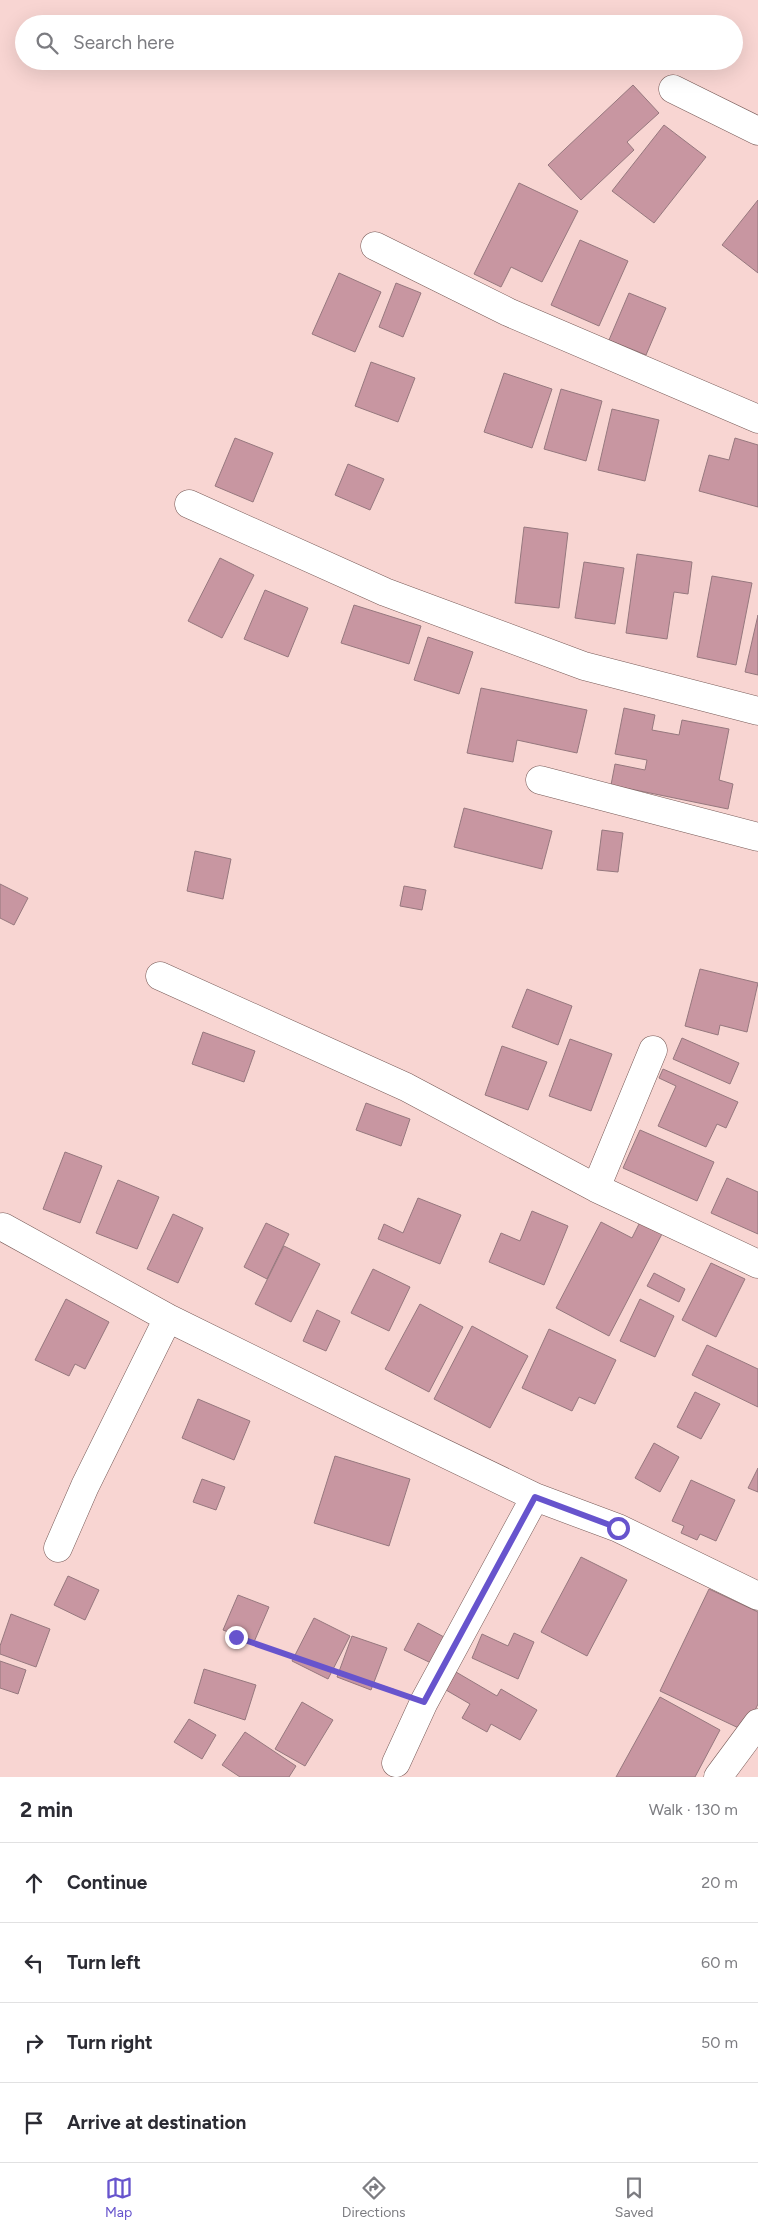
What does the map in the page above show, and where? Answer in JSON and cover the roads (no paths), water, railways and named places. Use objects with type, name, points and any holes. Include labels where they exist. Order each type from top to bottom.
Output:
[{"type":"street","points":[[673,89],[758,131]]},
{"type":"street","points":[[375,246],[508,312],[758,418]]},
{"type":"street","points":[[189,504],[385,592],[584,666],[758,711]]},
{"type":"street","points":[[540,780],[758,836]]},
{"type":"street","points":[[160,976],[406,1087],[596,1188],[758,1264]]},
{"type":"street","points":[[596,1188],[653,1050]]},
{"type":"street","points":[[3,1227],[168,1318],[535,1497],[618,1528],[758,1596]]},
{"type":"street","points":[[58,1548],[85,1486],[168,1318]]},
{"type":"street","points":[[396,1763],[424,1702],[535,1497]]},
{"type":"street","points":[[718,1777],[758,1723]]}]
